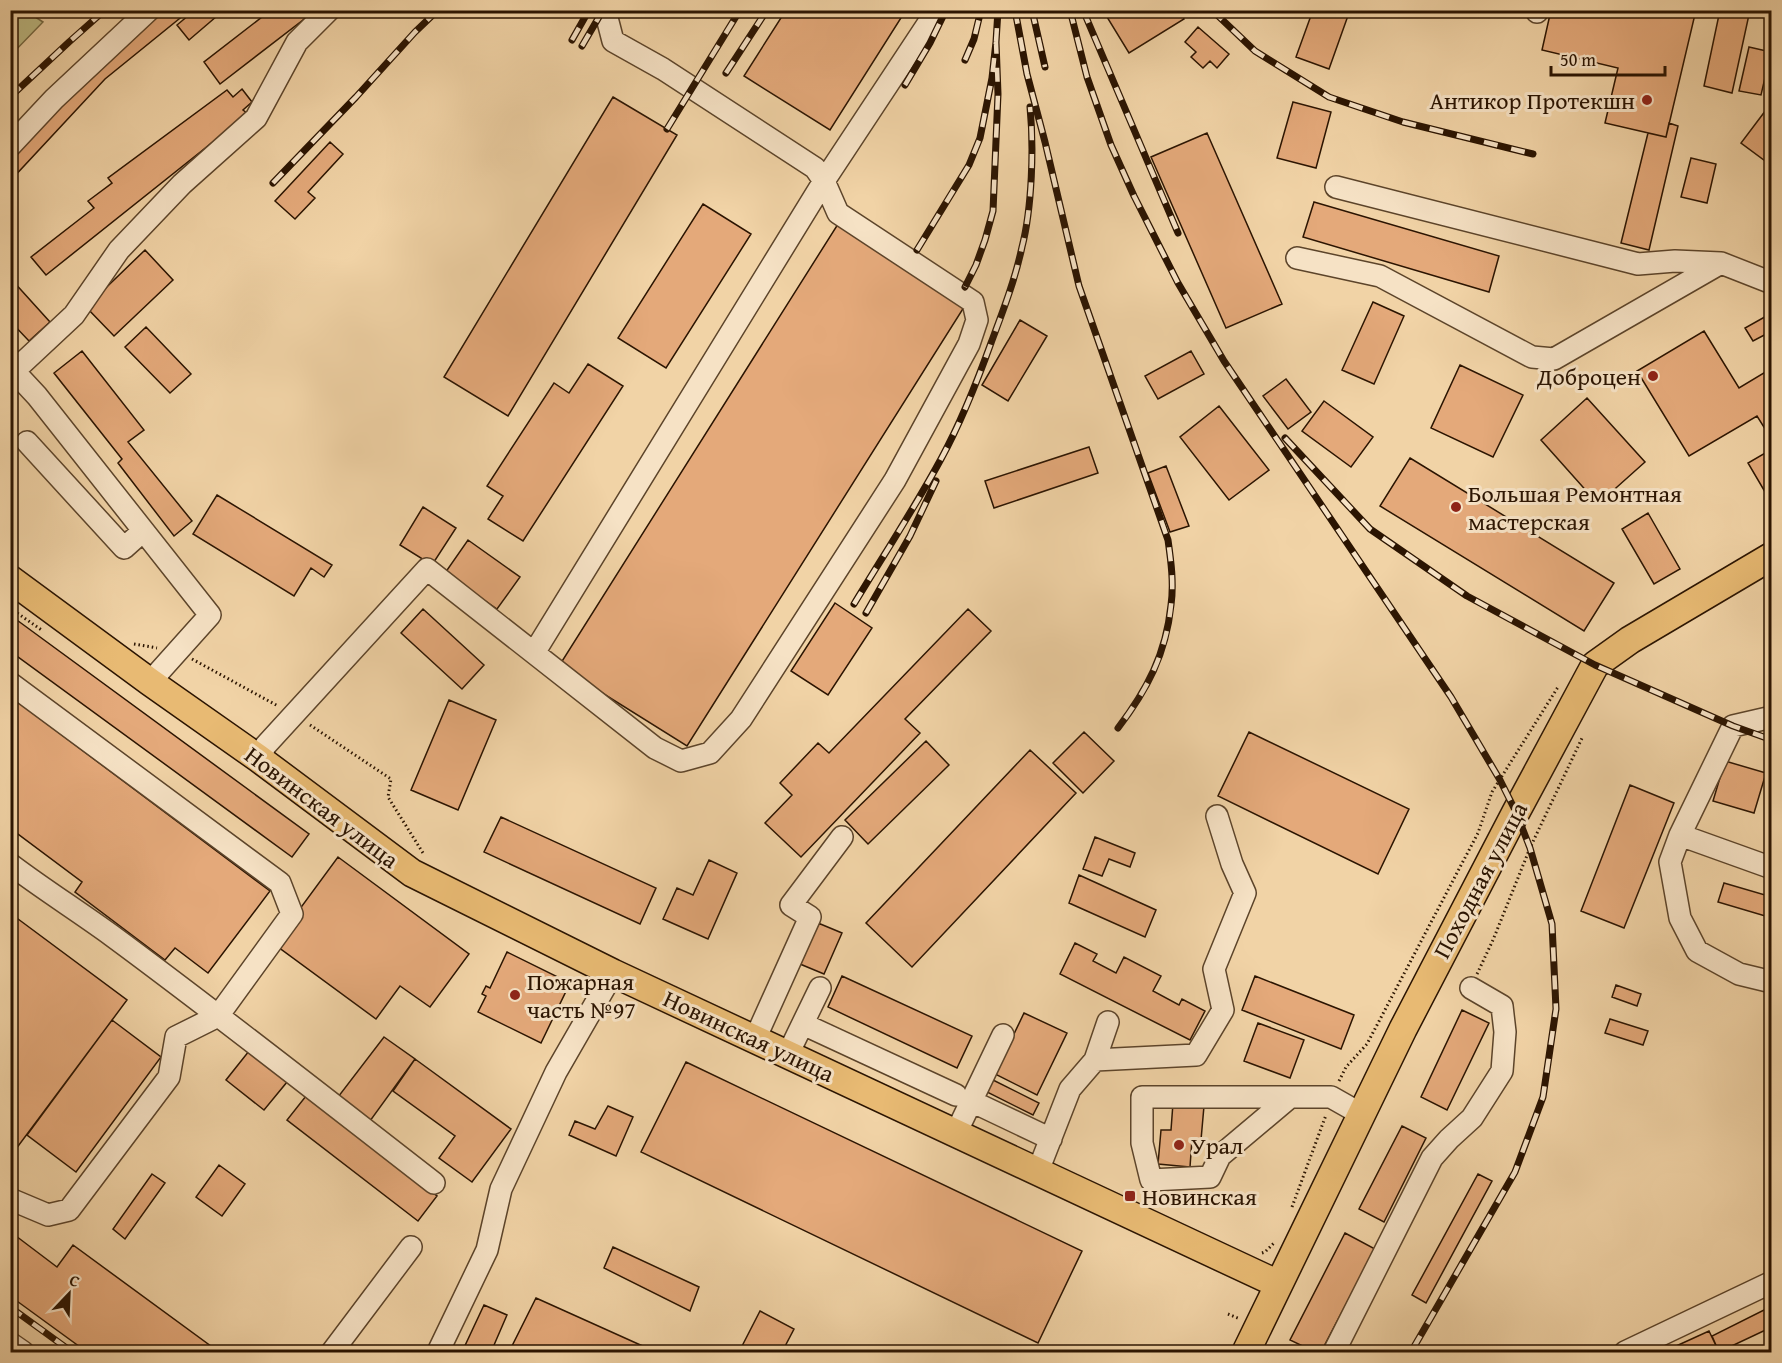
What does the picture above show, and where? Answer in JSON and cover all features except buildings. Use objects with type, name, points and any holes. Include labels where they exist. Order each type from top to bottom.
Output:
[{"type":"main road","name":"Походная улица","points":[[1246,1353],[1361,1114],[1516,812],[1595,665],[1629,640],[1772,556]]},
{"type":"main road","name":"Новинская улица","points":[[10,579],[258,758],[412,873],[613,973],[1278,1284]]},
{"type":"street","points":[[10,146],[54,99],[149,10]]},
{"type":"street","points":[[150,682],[210,615],[37,396],[12,369],[74,315],[119,250],[182,184],[256,118],[297,42],[329,10]]},
{"type":"street","points":[[258,758],[266,745],[427,569],[655,748],[681,761],[710,753],[741,718],[895,480],[969,344],[977,320],[973,302],[838,213],[824,181],[814,168],[663,69],[613,41],[605,10]]},
{"type":"street","points":[[534,653],[824,181],[933,16],[933,10]]},
{"type":"street","points":[[1335,187],[1638,264],[1675,261],[1721,263],[1772,284]]},
{"type":"street","points":[[1297,258],[1380,276],[1532,357],[1554,359],[1721,263]]},
{"type":"street","points":[[27,442],[124,548],[143,531]]},
{"type":"street","points":[[10,683],[280,883],[292,914],[218,1016],[176,1037],[170,1077],[69,1210],[48,1215],[10,1199]]},
{"type":"street","points":[[1772,717],[1733,726],[1680,836],[1670,862],[1680,918],[1697,951],[1739,974],[1772,982]]},
{"type":"street","points":[[1095,1059],[1196,1055],[1223,1010],[1214,969],[1245,893],[1232,864],[1217,816]]},
{"type":"street","points":[[1680,836],[1772,868]]},
{"type":"street","points":[[755,1039],[810,917],[791,905],[842,837]]},
{"type":"street","points":[[10,864],[109,934],[218,1016],[434,1183]]},
{"type":"street","points":[[438,1353],[487,1250],[501,1189],[556,1072],[613,973]]},
{"type":"street","points":[[788,1054],[820,987]]},
{"type":"street","points":[[1334,1353],[1432,1158],[1472,1118],[1502,1071],[1505,1032],[1502,1006],[1471,988]]},
{"type":"street","points":[[1038,1171],[1070,1089],[1095,1059],[1108,1022]]},
{"type":"street","points":[[803,1024],[1051,1139]]},
{"type":"street","points":[[956,1133],[964,1098],[1003,1035]]},
{"type":"street","points":[[1289,1098],[1220,1156],[1210,1177],[1150,1180],[1142,1143],[1142,1097],[1331,1097],[1361,1114]]},
{"type":"street","points":[[332,1353],[411,1246]]},
{"type":"street","points":[[1625,1353],[1772,1282]]},
{"type":"street","points":[[10,1343],[23,1353]]},
{"type":"path","points":[[1471,988],[1530,848],[1583,734]]},
{"type":"shaded area","points":[[11,10],[26,11],[43,22],[11,55]]},
{"type":"railway","points":[[10,97],[105,10]]},
{"type":"railway","points":[[273,183],[438,10]]},
{"type":"railway","points":[[572,40],[589,10]]},
{"type":"railway","points":[[582,46],[603,10]]},
{"type":"railway","points":[[660,14],[663,10]]},
{"type":"railway","points":[[667,129],[740,10]]},
{"type":"railway","points":[[726,73],[767,10]]},
{"type":"railway","points":[[905,85],[946,10]]},
{"type":"railway","points":[[965,60],[974,39],[981,10]]},
{"type":"railway","points":[[996,42],[998,10]]},
{"type":"railway","points":[[1015,10],[1027,74],[1079,286],[1168,540],[1172,589],[1165,640],[1138,700],[1118,728]]},
{"type":"railway","points":[[1032,10],[1045,67]]},
{"type":"railway","points":[[1070,10],[1087,77],[1111,145],[1178,283],[1224,361],[1451,697],[1500,780],[1530,848],[1552,924],[1556,1009],[1543,1097],[1515,1172],[1411,1352]]},
{"type":"railway","points":[[1083,10],[1178,233]]},
{"type":"railway","points":[[1212,10],[1255,51],[1329,97],[1403,122],[1533,154]]},
{"type":"railway","points":[[917,250],[969,165],[980,138],[992,78],[996,42],[998,94],[993,211],[976,265],[965,287]]},
{"type":"railway","points":[[854,604],[920,496],[948,445],[974,387],[1004,307],[1019,259],[1028,214],[1032,159],[1030,107]]},
{"type":"railway","points":[[1285,438],[1370,529],[1467,596],[1595,665],[1733,726],[1772,740]]},
{"type":"railway","points":[[866,613],[910,536],[936,481]]},
{"type":"railway","points":[[10,1307],[72,1352]]},
{"type":"place","name":"Антикор Протекшн","points":[[1647,100]]},
{"type":"place","name":"Доброцен","points":[[1653,376]]},
{"type":"place","name":"Большая Ремонтная мастерская","points":[[1456,507]]},
{"type":"place","name":"Пожарная часть №97","points":[[515,995]]},
{"type":"place","name":"Урал","points":[[1179,1145]]},
{"type":"place","name":"Новинская","points":[[1130,1196]]}]
